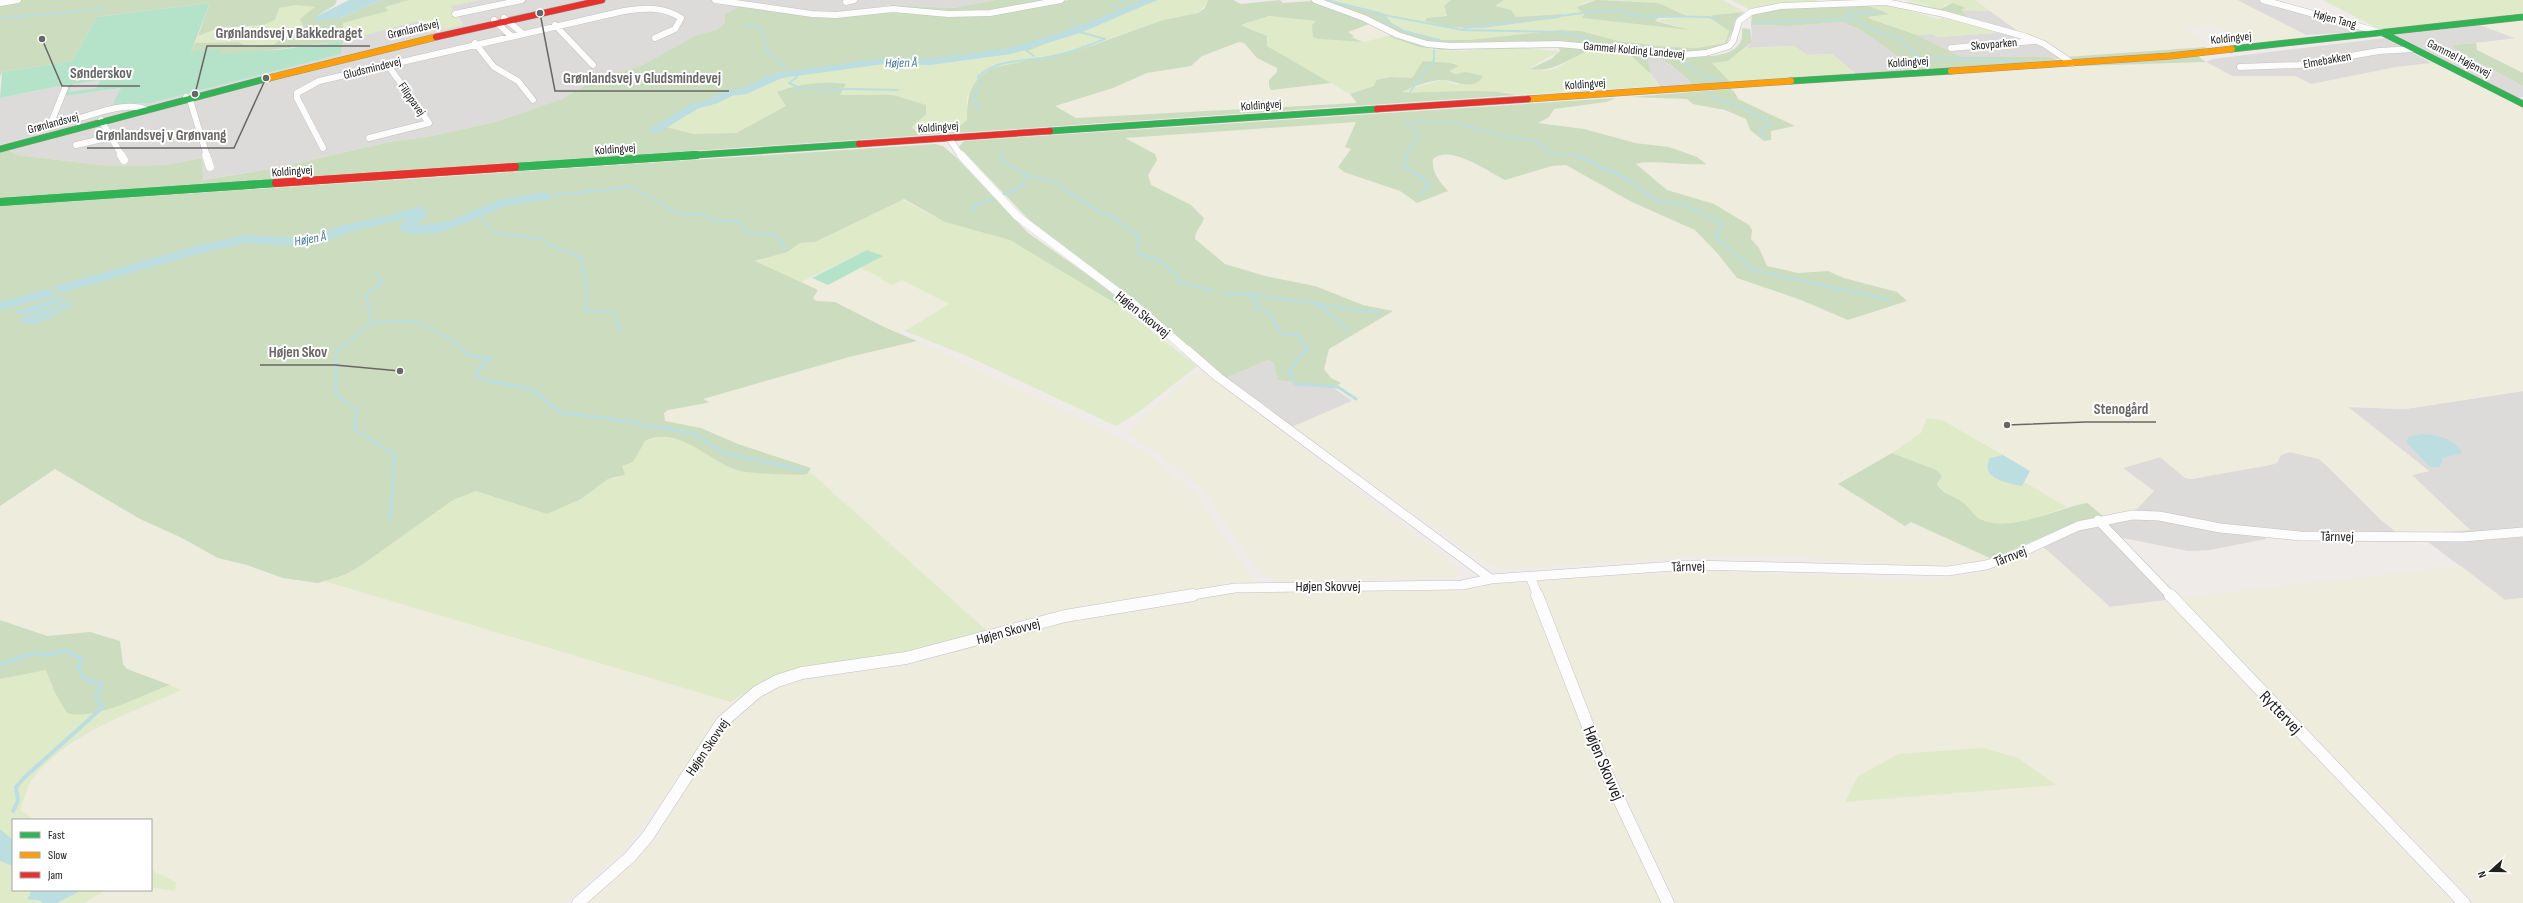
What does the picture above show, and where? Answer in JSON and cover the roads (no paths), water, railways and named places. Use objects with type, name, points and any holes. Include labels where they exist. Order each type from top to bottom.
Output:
[{"type":"main road","name":"Grønlandsvej","points":[[0,148],[324,60],[588,0]]},
{"type":"main road","name":"Grønlandsvej","points":[[500,20],[602,0]]},
{"type":"main road","name":"Koldingvej","points":[[0,202],[2200,54],[2523,17]]},
{"type":"main road","name":"Gammel Højenvej","points":[[2383,33],[2523,104]]},
{"type":"street","points":[[0,3],[18,0]]},
{"type":"street","points":[[455,14],[522,0]]},
{"type":"street","points":[[715,0],[812,14],[836,15],[893,9],[948,14],[990,13],[1060,0]]},
{"type":"street","points":[[846,2],[854,0]]},
{"type":"street","name":"Gammel Kolding Landevej","points":[[1315,0],[1364,18],[1412,41],[1451,46],[1558,44],[1670,54],[1706,53],[1729,46],[1734,41],[1739,20],[1751,12],[1781,6],[1876,2],[1906,5],[1929,10],[2036,40],[2072,62]]},
{"type":"street","name":"Højen Tang","points":[[2263,0],[2383,33]]},
{"type":"street","name":"Gludsmindevej","points":[[324,148],[297,98],[297,93],[319,81],[521,32],[639,9],[662,10],[681,18],[680,24],[674,30],[655,38]]},
{"type":"street","points":[[500,20],[521,32]]},
{"type":"street","points":[[500,20],[510,35]]},
{"type":"street","points":[[555,25],[593,65]]},
{"type":"street","name":"Skovparken","points":[[1951,48],[2036,40]]},
{"type":"street","points":[[475,43],[494,67],[518,81],[534,100]]},
{"type":"street","name":"Elmebakken","points":[[2240,67],[2299,65],[2379,51],[2414,49]]},
{"type":"street","name":"Filippavej","points":[[369,138],[429,123],[387,64]]},
{"type":"street","points":[[64,88],[50,123],[66,122],[128,107],[146,109]]},
{"type":"street","points":[[187,98],[210,167]]},
{"type":"street","points":[[102,121],[124,160]]},
{"type":"street","points":[[76,145],[111,137]]},
{"type":"street","name":"Højen Skovvej","points":[[950,138],[956,150],[1017,216],[1035,231],[1135,306],[1218,377],[1491,579]]},
{"type":"street","name":"Tårnvej","points":[[1491,579],[1689,565],[1755,565],[1916,572],[1948,571],[1986,564],[2013,556],[2078,526],[2098,520],[2145,515],[2220,528],[2300,536],[2463,537],[2523,532]]},
{"type":"street","name":"Ryttervej","points":[[2098,520],[2464,903]]},
{"type":"street","name":"Højen Skovvej","points":[[1530,576],[1605,770],[1668,903]]},
{"type":"street","name":"Højen Skovvej","points":[[578,903],[630,857],[648,836],[722,722],[757,692],[777,680],[802,672],[872,665],[906,658],[1065,616],[1235,588],[1462,585],[1491,579]]},
{"type":"water","points":[[349,0],[382,0],[340,18],[316,21],[315,17]]},
{"type":"water","points":[[60,297],[70,299],[26,315],[13,312]]},
{"type":"water","points":[[70,302],[74,304],[28,322],[83,304],[33,325],[21,322],[19,319]]},
{"type":"water","points":[[2422,434],[2445,438],[2455,444],[2462,453],[2443,458],[2440,467],[2430,467],[2406,442],[2409,437]]},
{"type":"water","points":[[2003,455],[2030,471],[2022,486],[1997,479],[1988,471],[1990,458]]},
{"type":"water","points":[[0,829],[12,839],[12,866],[0,861]]},
{"type":"water","points":[[30,891],[80,891],[57,903],[42,903],[42,901],[27,899],[30,895]]},
{"type":"waterway","points":[[1121,0],[1131,8]]},
{"type":"waterway","name":"Højen Å","points":[[654,130],[693,107],[714,101],[728,93],[742,92],[779,75],[884,61],[930,62],[1011,51],[1032,46],[1076,31],[1152,0]]},
{"type":"waterway","points":[[1326,0],[1384,15]]},
{"type":"waterway","points":[[1110,4],[1123,12]]},
{"type":"waterway","points":[[0,18],[104,9]]},
{"type":"waterway","points":[[1464,28],[1599,11],[1620,11],[1637,16],[1709,17],[1719,21]]},
{"type":"waterway","points":[[1847,18],[1846,14],[1849,13],[1878,13]]},
{"type":"waterway","points":[[1384,15],[1463,30],[1562,32],[1580,36],[1593,43],[1661,50]]},
{"type":"waterway","points":[[1384,15],[1385,20],[1404,31],[1439,40]]},
{"type":"waterway","points":[[1754,22],[1855,19],[1875,31],[1898,37],[1920,58],[2020,61]]},
{"type":"waterway","points":[[1072,22],[1082,28]]},
{"type":"waterway","points":[[746,25],[762,29],[767,51],[786,68]]},
{"type":"waterway","points":[[978,108],[974,99],[981,84],[978,77],[994,66],[1014,61],[1045,58],[1105,39],[1076,31]]},
{"type":"waterway","points":[[1023,48],[1034,56]]},
{"type":"waterway","points":[[1410,92],[1434,60],[1434,50]]},
{"type":"waterway","points":[[1677,57],[1703,76],[1722,82]]},
{"type":"waterway","points":[[799,71],[796,78],[789,83],[800,88],[898,90]]},
{"type":"waterway","points":[[1709,94],[1718,100],[1740,106],[1770,122],[1769,126],[1759,130],[1766,139]]},
{"type":"waterway","points":[[1405,122],[1416,129],[1418,136],[1405,156]]},
{"type":"waterway","points":[[1412,122],[1454,122],[1497,135],[1535,141],[1549,152],[1578,156]]},
{"type":"waterway","points":[[1000,150],[1001,156]]},
{"type":"waterway","points":[[1001,155],[1002,161],[1028,176]]},
{"type":"waterway","points":[[1576,155],[1627,179],[1657,201],[1685,205],[1722,223],[1716,236],[1753,270],[1889,300]]},
{"type":"waterway","points":[[1405,156],[1405,168],[1422,177],[1430,185],[1419,195]]},
{"type":"waterway","points":[[1004,194],[1019,188],[1028,176]]},
{"type":"waterway","points":[[1028,176],[1053,181],[1101,213],[1108,214],[1138,236],[1139,254],[1160,260],[1179,277],[1178,282],[1214,291]]},
{"type":"waterway","points":[[545,196],[632,187],[678,213],[704,215],[713,221],[739,221],[745,231],[778,236],[785,250]]},
{"type":"waterway","name":"Højen Å","points":[[61,289],[199,249],[247,239],[291,242],[322,239],[348,228],[395,218],[418,210],[421,211],[417,218],[406,226],[407,229],[419,230],[440,228],[461,222],[503,203],[545,196]]},
{"type":"waterway","points":[[972,212],[975,205],[993,198]]},
{"type":"waterway","points":[[479,216],[495,233],[543,239],[550,245],[582,258],[587,295],[585,311],[614,312],[620,331]]},
{"type":"waterway","points":[[372,322],[366,295],[382,283],[376,273]]},
{"type":"waterway","name":"Højen Å","points":[[0,306],[49,293]]},
{"type":"waterway","points":[[1225,294],[1249,294]]},
{"type":"waterway","points":[[1249,294],[1381,313]]},
{"type":"waterway","points":[[1249,294],[1258,305],[1256,308],[1266,310],[1276,323],[1277,329],[1283,334],[1298,335],[1301,342],[1309,347],[1306,351]]},
{"type":"waterway","points":[[1316,305],[1324,309],[1349,331]]},
{"type":"waterway","points":[[372,322],[416,321],[451,339],[464,351]]},
{"type":"waterway","points":[[337,351],[372,322]]},
{"type":"waterway","points":[[1306,350],[1289,371],[1295,384],[1338,387],[1356,399]]},
{"type":"waterway","points":[[337,351],[336,394],[357,411],[354,429],[395,455],[390,520]]},
{"type":"waterway","points":[[464,351],[468,355],[489,358],[476,373],[477,379],[530,388],[561,413],[606,418],[692,433],[725,453],[803,470]]},
{"type":"waterway","points":[[0,665],[33,653],[49,655],[66,650],[82,660],[78,667],[84,679],[102,684],[96,698],[103,707],[26,776],[16,787],[18,801],[13,811]]},
{"type":"place","name":"Grønlandsvej v Gludsmindevej","points":[[540,13]]},
{"type":"place","name":"Sønderskov","points":[[42,39]]},
{"type":"place","name":"Grønlandsvej v Grønvang","points":[[266,78]]},
{"type":"place","name":"Grønlandsvej v Bakkedraget","points":[[195,94]]},
{"type":"place","name":"Højen Skov","points":[[400,371]]},
{"type":"place","name":"Stenogård","points":[[2007,425]]}]
